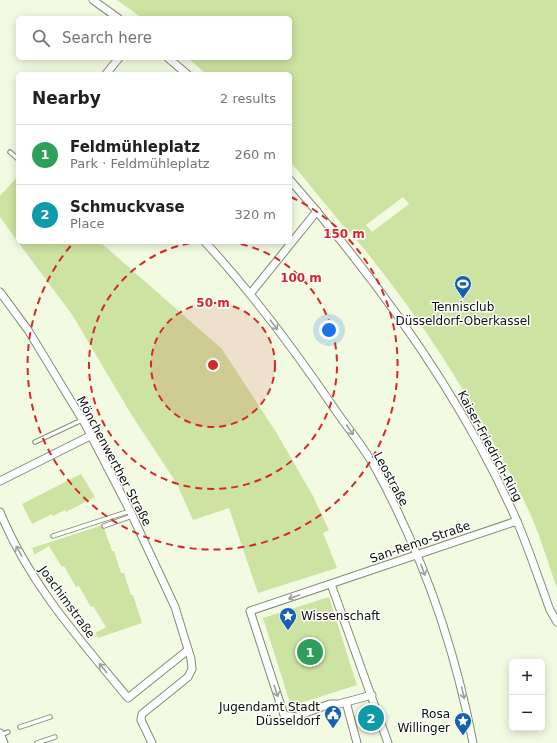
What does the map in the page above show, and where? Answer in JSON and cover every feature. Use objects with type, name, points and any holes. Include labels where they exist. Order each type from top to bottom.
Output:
[{"type":"street","points":[[93,0],[115,16]]},
{"type":"street","points":[[108,72],[116,60]]},
{"type":"street","points":[[170,60],[186,72]]},
{"type":"street","name":"Kaiser-Friedrich-Ring","points":[[292,182],[317,210],[392,307],[449,392],[469,425],[517,521],[550,610],[557,622]]},
{"type":"street","points":[[292,241],[317,210]]},
{"type":"street","name":"Leostraße","points":[[207,244],[251,293],[316,381],[377,470],[417,556],[455,663],[473,743]]},
{"type":"street","points":[[251,293],[290,244]]},
{"type":"street","name":"Mönchenwerther Straße","points":[[0,292],[28,330],[82,420],[131,514],[175,607],[192,669],[188,677],[142,714],[141,720],[152,743]]},
{"type":"street","points":[[0,481],[90,436]]},
{"type":"street","name":"Joachimstraße","points":[[0,512],[18,550],[44,593],[128,698],[188,650]]},
{"type":"street","name":"San-Remo-Straße","points":[[346,702],[330,704],[294,718],[284,714],[250,611],[417,556],[517,521]]},
{"type":"street","points":[[331,584],[350,642],[372,695],[388,743]]},
{"type":"street","points":[[357,743],[346,702],[372,695]]},
{"type":"street","points":[[3,733],[4,743]]},
{"type":"lane","points":[[10,152],[16,157]]},
{"type":"lane","points":[[35,442],[82,420]]},
{"type":"lane","points":[[104,526],[131,514]]},
{"type":"lane","points":[[52,536],[131,514]]},
{"type":"lane","points":[[20,727],[50,717]]},
{"type":"lane","points":[[37,743],[55,737]]},
{"type":"green space","points":[[117,0],[557,0],[557,588],[529,511],[491,437],[470,401],[425,331],[401,297],[350,232],[349,233],[292,163],[292,72],[204,72],[190,60],[292,60],[292,16],[139,16]],"holes":[[[403,197],[409,204],[372,232],[366,225]]]},
{"type":"green space","points":[[16,178],[16,239],[0,217],[0,196]]},
{"type":"green space","points":[[19,244],[102,244],[222,349],[276,432],[313,496],[329,530],[323,533],[337,568],[258,593],[229,508],[193,520],[177,484],[131,414],[73,316]]},
{"type":"green space","points":[[81,474],[95,497],[66,512],[65,510],[53,516],[52,514],[32,524],[22,504]]},
{"type":"green space","points":[[103,525],[121,573],[124,573],[131,595],[133,595],[142,623],[98,638],[95,633],[106,627],[93,606],[91,607],[79,586],[76,587],[64,566],[62,567],[49,546],[34,555],[32,548]]},
{"type":"green space","points":[[329,597],[357,685],[291,706],[263,618]]},
{"type":"place","name":"Tennisclub Düsseldorf-Oberkassel","points":[[463,299]]},
{"type":"place","name":"Wissenschaft","points":[[288,631]]},
{"type":"place","name":"Feldmühleplatz","points":[[310,652]]},
{"type":"place","name":"Schmuckvase","points":[[371,718]]},
{"type":"place","name":"Jugendamt Stadt Düsseldorf","points":[[333,729]]},
{"type":"place","name":"Rosa Willinger","points":[[463,736]]}]
